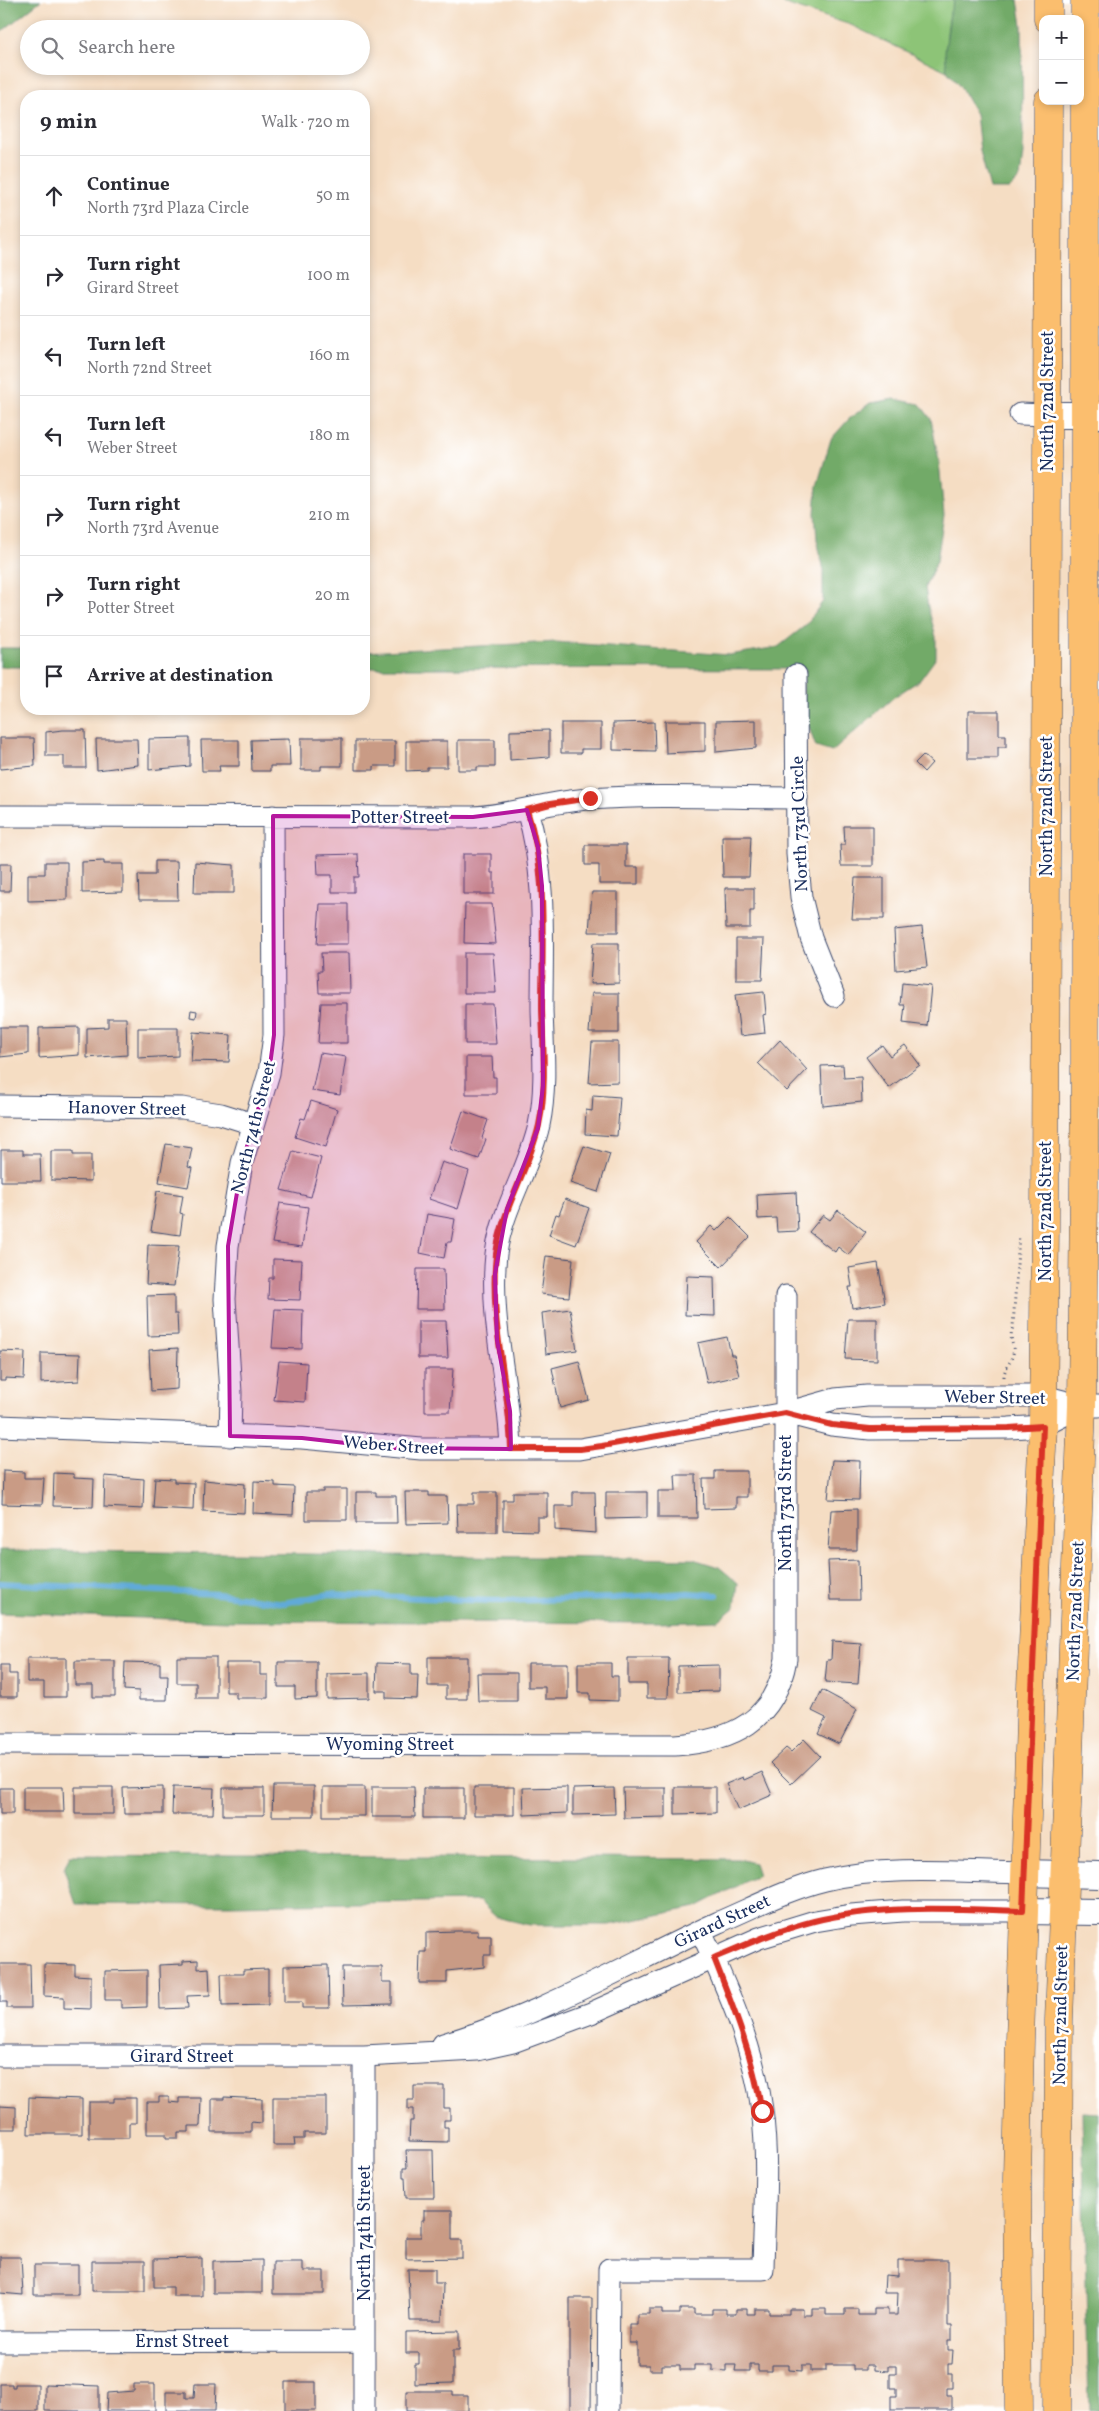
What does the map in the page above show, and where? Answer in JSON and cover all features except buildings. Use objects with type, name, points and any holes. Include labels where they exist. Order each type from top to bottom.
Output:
[{"type":"main road","points":[[1048,0],[1048,15]]},
{"type":"main road","name":"North 72nd Street","points":[[1057,2411],[1057,2176],[1063,1874],[1090,1406],[1085,1080],[1091,415],[1085,0]]},
{"type":"main road","name":"North 72nd Street","points":[[1019,2411],[1018,2178],[1023,1911],[1043,1426],[1048,105]]},
{"type":"street","points":[[1020,414],[1091,415]]},
{"type":"street","name":"North 73rd Circle","points":[[796,675],[797,854],[800,897],[811,938],[834,996]]},
{"type":"street","name":"Potter Street","points":[[0,816],[473,817],[509,814],[550,804],[590,798],[797,798]]},
{"type":"street","points":[[511,1449],[510,1411],[497,1333],[494,1274],[507,1209],[538,1128],[543,1086],[542,886],[538,847],[527,810]]},
{"type":"street","name":"North 74th Street","points":[[230,1436],[231,1393],[226,1320],[226,1263],[236,1192],[253,1124],[269,1073],[274,1035],[273,816]]},
{"type":"street","name":"Hanover Street","points":[[0,1106],[182,1108],[212,1112],[253,1124]]},
{"type":"street","name":"North 73rd Street","points":[[768,1706],[783,1678],[786,1659],[786,1296]]},
{"type":"street","name":"Weber Street","points":[[0,1426],[302,1438],[406,1448],[580,1449],[785,1413],[835,1399],[867,1396],[1043,1396],[1090,1406]]},
{"type":"street","name":"Weber Street","points":[[785,1413],[832,1425],[870,1429],[1009,1428],[1043,1426],[1090,1406]]},
{"type":"street","name":"Wyoming Street","points":[[0,1744],[699,1744],[733,1733],[758,1717],[768,1706]]},
{"type":"street","name":"Girard Street","points":[[364,2056],[431,2047],[474,2035],[524,2015],[786,1892],[825,1880],[854,1875],[892,1872],[1099,1875]]},
{"type":"street","name":"Girard Street","points":[[0,2056],[364,2056],[451,2053],[478,2050],[513,2042],[591,2013],[759,1938],[828,1918],[903,1911],[1099,1912]]},
{"type":"street","points":[[608,2411],[609,2269],[763,2269],[764,2152],[762,2111],[755,2072],[745,2035],[701,1931]]},
{"type":"street","name":"North 74th Street","points":[[364,2056],[364,2411]]},
{"type":"street","name":"Ernst Street","points":[[0,2342],[364,2341]]},
{"type":"highlighted area","points":[[527,810],[538,847],[542,886],[543,1086],[538,1128],[507,1209],[495,1274],[497,1340],[510,1411],[511,1449],[389,1448],[302,1438],[230,1436],[228,1246],[242,1163],[269,1073],[274,1035],[273,816],[473,817]]},
{"type":"green space","points":[[0,0],[41,0],[0,33]]},
{"type":"green space","points":[[773,0],[955,0],[947,35],[947,71],[851,25]]},
{"type":"green space","points":[[955,0],[1018,0],[1022,25],[1023,153],[1020,178],[1009,189],[990,189],[980,151],[976,114],[961,88],[947,71],[945,52],[950,12]]},
{"type":"green space","points":[[894,399],[920,404],[931,419],[939,462],[944,515],[937,561],[925,587],[936,637],[936,658],[920,680],[894,697],[832,752],[816,747],[809,728],[803,699],[806,669],[370,668],[370,652],[556,642],[729,655],[778,647],[806,625],[823,601],[823,566],[817,540],[815,513],[817,486],[831,439],[849,419],[870,403]]},
{"type":"green space","points":[[0,648],[20,648],[20,667],[0,667]]},
{"type":"green space","points":[[0,1550],[693,1559],[719,1567],[738,1583],[735,1607],[718,1621],[659,1623],[228,1621],[0,1613]]},
{"type":"green space","points":[[70,1855],[739,1859],[754,1863],[758,1875],[696,1907],[610,1925],[530,1925],[496,1917],[479,1901],[231,1905],[76,1904],[64,1869]]},
{"type":"green space","points":[[1082,2112],[1099,2113],[1099,2411],[1089,2411]]},
{"type":"waterway","points":[[0,1583],[218,1594],[284,1603],[330,1594],[493,1601],[615,1598],[688,1593],[717,1595]]},
{"type":"route","points":[[590,798],[550,804],[527,810],[538,847],[542,886],[543,1086],[542,1110],[538,1128],[507,1209],[494,1274],[497,1340],[510,1411],[511,1449],[580,1449],[785,1413],[832,1425],[870,1429],[1043,1426],[1023,1911],[939,1910],[875,1912],[828,1918],[759,1938],[714,1958],[745,2035],[755,2072],[762,2111]]}]
